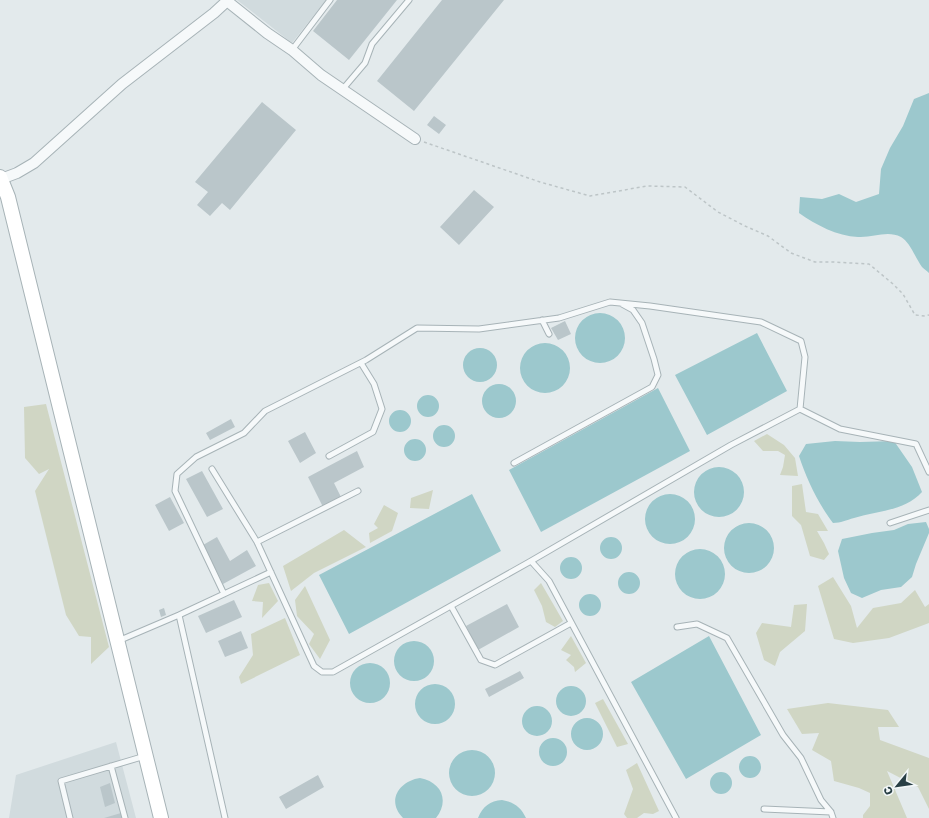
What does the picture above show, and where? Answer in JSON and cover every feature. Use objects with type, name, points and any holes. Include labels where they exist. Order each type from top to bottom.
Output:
[{"type":"street","points":[[161,818],[8,197],[0,178],[17,173],[34,162],[122,84],[214,13],[227,0],[267,33],[292,50],[321,75],[415,138]]},
{"type":"lane","points":[[292,50],[330,0]]},
{"type":"lane","points":[[342,90],[365,63],[372,44],[409,0]]},
{"type":"lane","points":[[224,594],[175,491],[177,474],[196,457],[244,434],[265,410],[361,363],[417,328],[479,329],[559,318],[610,302],[650,306],[761,322],[801,341],[805,357],[800,409]]},
{"type":"lane","points":[[514,463],[652,387],[658,375],[642,323],[633,310],[620,303]]},
{"type":"lane","points":[[542,320],[549,334]]},
{"type":"lane","points":[[329,456],[373,432],[382,409],[374,384],[361,363]]},
{"type":"lane","points":[[800,409],[840,429],[916,444],[929,472]]},
{"type":"lane","points":[[212,469],[257,542],[314,666],[322,672],[333,672],[531,561],[730,445],[800,409]]},
{"type":"lane","points":[[257,542],[358,491]]},
{"type":"lane","points":[[890,523],[929,510]]},
{"type":"lane","points":[[531,561],[549,581],[676,818]]},
{"type":"lane","points":[[118,641],[179,615],[271,572]]},
{"type":"lane","points":[[451,606],[481,660],[495,665],[571,623]]},
{"type":"lane","points":[[179,615],[224,818]]},
{"type":"lane","points":[[677,626],[697,624],[727,638],[783,735],[801,758],[821,800],[831,812],[833,818]]},
{"type":"lane","points":[[70,818],[61,781],[146,756]]},
{"type":"lane","points":[[111,766],[125,818]]},
{"type":"lane","points":[[764,809],[831,812]]},
{"type":"path","points":[[415,138],[540,182],[590,196],[647,186],[685,187],[718,212],[768,236],[791,254],[814,262],[869,264],[903,294],[915,315],[929,315]]},
{"type":"shaded area","points":[[237,0],[326,0],[292,43]]},
{"type":"shaded area","points":[[116,742],[136,818],[9,818],[16,775]]},
{"type":"green space","points":[[46,404],[109,647],[91,664],[91,637],[79,636],[66,615],[35,491],[49,469],[39,474],[25,458],[24,407]]},
{"type":"green space","points":[[767,434],[784,445],[795,458],[798,476],[780,475],[785,455],[778,451],[763,451],[754,441]]},
{"type":"green space","points":[[802,484],[806,512],[818,514],[828,531],[817,531],[829,554],[824,560],[810,556],[801,525],[792,516],[792,486]]},
{"type":"green space","points":[[433,490],[429,509],[410,508],[411,498]]},
{"type":"green space","points":[[384,505],[398,513],[392,531],[370,543],[369,533],[378,528],[374,524]]},
{"type":"green space","points":[[344,530],[366,547],[314,573],[291,591],[283,566]]},
{"type":"green space","points":[[833,577],[851,606],[857,628],[873,608],[901,603],[915,590],[925,607],[929,604],[929,623],[889,638],[853,643],[834,639],[818,586]]},
{"type":"green space","points":[[269,583],[278,601],[262,618],[263,602],[252,601],[258,585]]},
{"type":"green space","points":[[541,583],[563,621],[555,627],[546,622],[542,606],[534,590]]},
{"type":"green space","points":[[305,586],[330,640],[320,659],[309,644],[314,634],[297,616],[295,600]]},
{"type":"green space","points":[[807,604],[805,631],[780,652],[775,666],[764,660],[756,633],[762,623],[791,627],[794,605]]},
{"type":"green space","points":[[285,618],[300,655],[241,684],[239,677],[253,655],[251,634]]},
{"type":"green space","points":[[571,636],[586,663],[575,672],[574,667],[566,660],[571,655],[561,650]]},
{"type":"green space","points":[[603,699],[628,744],[617,747],[595,703]]},
{"type":"green space","points":[[828,703],[888,710],[899,727],[878,727],[880,740],[929,758],[929,809],[918,787],[887,771],[907,818],[863,818],[863,815],[870,806],[870,793],[859,788],[834,781],[831,761],[812,750],[819,733],[802,734],[787,709]]},
{"type":"green space","points":[[637,763],[659,811],[653,814],[644,813],[637,818],[627,818],[624,814],[633,789],[626,770]]},
{"type":"water","points":[[929,93],[929,273],[922,267],[910,247],[901,237],[890,234],[864,237],[842,235],[812,222],[799,213],[800,197],[822,199],[839,194],[856,202],[879,194],[881,169],[890,148],[903,126],[914,99]]},
{"type":"water","points":[[595,313],[605,313],[618,320],[625,333],[625,343],[618,356],[605,363],[595,363],[586,359],[579,352],[575,343],[575,333],[579,324],[586,317]]},
{"type":"water","points":[[757,333],[787,391],[707,435],[675,375]]},
{"type":"water","points":[[540,343],[550,343],[563,350],[570,363],[570,373],[563,386],[550,393],[540,393],[531,389],[524,382],[520,373],[520,363],[524,354],[531,347]]},
{"type":"water","points":[[477,348],[483,348],[492,353],[496,359],[496,371],[492,377],[483,382],[477,382],[468,377],[463,368],[463,362],[468,353]]},
{"type":"water","points":[[496,384],[502,384],[511,389],[515,395],[515,407],[511,413],[502,418],[496,418],[487,413],[482,404],[482,398],[487,389]]},
{"type":"water","points":[[658,388],[690,451],[541,532],[509,470]]},
{"type":"water","points":[[428,395],[436,398],[439,406],[436,414],[428,417],[420,414],[417,406],[420,398]]},
{"type":"water","points":[[400,410],[408,413],[411,421],[408,429],[400,432],[392,429],[389,421],[392,413]]},
{"type":"water","points":[[444,425],[452,428],[455,436],[452,444],[444,447],[436,444],[433,436],[436,428]]},
{"type":"water","points":[[415,439],[423,442],[426,450],[423,458],[415,461],[407,458],[404,450],[407,442]]},
{"type":"water","points":[[835,441],[894,441],[912,467],[922,492],[915,498],[899,507],[833,523],[813,491],[799,456],[806,444]]},
{"type":"water","points":[[714,467],[724,467],[737,474],[744,487],[744,497],[737,510],[724,517],[714,517],[705,513],[698,506],[694,497],[694,487],[698,478],[705,471]]},
{"type":"water","points":[[472,494],[501,551],[349,634],[319,575]]},
{"type":"water","points":[[665,494],[675,494],[688,501],[695,514],[695,524],[688,537],[675,544],[665,544],[656,540],[649,533],[645,524],[645,514],[649,505],[656,498]]},
{"type":"water","points":[[926,522],[929,533],[912,577],[901,587],[881,590],[862,598],[851,593],[844,578],[838,551],[842,539],[894,530],[908,524]]},
{"type":"water","points":[[744,523],[754,523],[767,530],[774,543],[774,553],[767,566],[754,573],[744,573],[735,569],[728,562],[724,553],[724,543],[728,534],[735,527]]},
{"type":"water","points":[[611,537],[619,540],[622,548],[619,556],[611,559],[603,556],[600,548],[603,540]]},
{"type":"water","points":[[695,549],[705,549],[718,556],[725,569],[725,579],[718,592],[705,599],[695,599],[686,595],[679,588],[675,579],[675,569],[679,560],[686,553]]},
{"type":"water","points":[[571,557],[579,560],[582,568],[579,576],[571,579],[563,576],[560,568],[563,560]]},
{"type":"water","points":[[629,572],[637,575],[640,583],[637,591],[629,594],[621,591],[618,583],[621,575]]},
{"type":"water","points":[[590,594],[598,597],[601,605],[598,613],[590,616],[582,613],[579,605],[582,597]]},
{"type":"water","points":[[709,636],[761,735],[686,779],[631,682]]},
{"type":"water","points":[[418,641],[425,644],[431,650],[434,661],[433,669],[425,678],[418,681],[410,681],[403,678],[395,669],[394,657],[397,650],[406,642]]},
{"type":"water","points":[[374,663],[381,666],[387,672],[390,683],[389,691],[381,700],[374,703],[366,703],[359,700],[351,691],[350,679],[353,672],[362,664]]},
{"type":"water","points":[[439,684],[446,687],[452,693],[455,704],[454,712],[446,721],[439,724],[431,724],[424,721],[416,712],[415,700],[418,693],[427,685]]},
{"type":"water","points":[[571,686],[582,690],[586,701],[582,712],[571,716],[560,712],[556,701],[560,690]]},
{"type":"water","points":[[537,706],[548,710],[552,721],[548,732],[537,736],[526,732],[522,721],[526,710]]},
{"type":"water","points":[[584,718],[590,718],[600,725],[603,734],[602,740],[596,747],[590,750],[584,750],[574,743],[571,737],[571,731],[578,721]]},
{"type":"water","points":[[553,738],[563,742],[567,752],[563,762],[553,766],[543,762],[539,752],[543,742]]},
{"type":"water","points":[[477,750],[481,751],[491,760],[494,764],[494,782],[485,792],[477,796],[467,796],[459,792],[450,782],[449,768],[453,760],[463,751]]},
{"type":"water","points":[[750,756],[758,759],[761,767],[758,775],[750,778],[742,775],[739,767],[742,759]]},
{"type":"water","points":[[721,772],[729,775],[732,783],[729,791],[721,794],[713,791],[710,783],[713,775]]},
{"type":"water","points":[[420,778],[433,783],[438,788],[443,798],[440,811],[436,818],[403,818],[398,812],[396,805],[395,799],[397,793],[406,783]]},
{"type":"water","points":[[502,800],[517,806],[526,818],[478,818],[482,810],[487,805]]},
{"type":"building","points":[[337,0],[397,0],[349,60],[313,31]]},
{"type":"building","points":[[442,0],[504,0],[414,111],[377,81]]},
{"type":"building","points":[[262,102],[296,130],[230,210],[222,203],[210,216],[197,205],[208,192],[195,182]]},
{"type":"building","points":[[434,116],[446,125],[439,134],[427,125]]},
{"type":"building","points":[[474,190],[494,207],[459,245],[440,227]]},
{"type":"building","points":[[565,321],[571,334],[558,340],[551,328]]},
{"type":"building","points":[[231,419],[235,427],[210,440],[206,433]]},
{"type":"building","points":[[305,432],[316,453],[300,463],[288,441]]},
{"type":"building","points":[[357,451],[364,467],[334,483],[341,497],[323,507],[308,477]]},
{"type":"building","points":[[202,471],[223,509],[207,517],[186,479]]},
{"type":"building","points":[[170,497],[184,523],[169,531],[155,505]]},
{"type":"building","points":[[217,537],[230,561],[247,550],[256,566],[223,584],[203,545]]},
{"type":"building","points":[[234,600],[242,617],[206,633],[198,616]]},
{"type":"building","points":[[507,604],[519,627],[478,650],[466,626]]},
{"type":"building","points":[[164,608],[166,615],[161,617],[159,610]]},
{"type":"building","points":[[241,631],[248,648],[225,657],[218,641]]},
{"type":"building","points":[[520,671],[524,678],[489,697],[485,689]]},
{"type":"building","points":[[318,775],[324,787],[286,809],[279,797]]},
{"type":"building","points":[[110,783],[115,803],[105,807],[100,787]]},
{"type":"building","points":[[121,813],[122,818],[104,818]]}]
